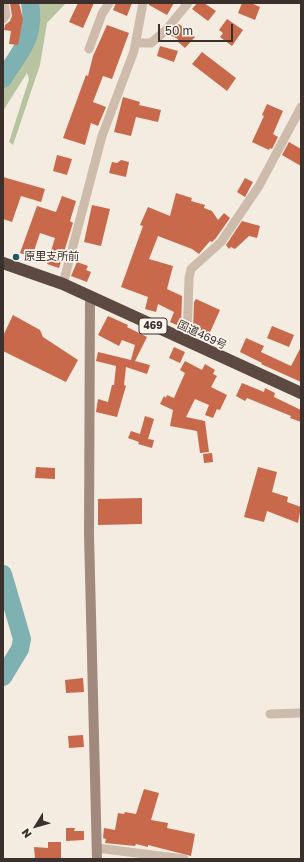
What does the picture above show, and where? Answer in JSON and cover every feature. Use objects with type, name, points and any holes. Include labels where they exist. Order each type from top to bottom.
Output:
[{"type":"highway","name":"国道469号","points":[[3,263],[63,284],[301,393]]},
{"type":"street","points":[[3,19],[6,15],[4,3]]},
{"type":"street","points":[[89,49],[108,3]]},
{"type":"street","points":[[63,284],[102,136],[130,66],[137,43],[142,3]]},
{"type":"street","points":[[137,43],[152,43],[165,31],[188,3]]},
{"type":"street","points":[[187,342],[190,273],[196,265],[221,242],[259,186],[301,107]]},
{"type":"street","points":[[90,297],[89,534],[98,859]]},
{"type":"street","points":[[270,714],[301,713]]},
{"type":"street","points":[[97,848],[184,859]]},
{"type":"green space","points":[[25,3],[66,3],[47,23],[40,65],[13,145],[9,142],[29,79],[27,73],[3,111],[3,89],[29,47],[29,19]]},
{"type":"building","points":[[10,3],[19,3],[23,19],[18,45],[9,44],[11,31],[4,30],[5,25],[10,21],[12,16]]},
{"type":"building","points":[[78,3],[94,3],[83,28],[69,22]]},
{"type":"building","points":[[116,3],[132,3],[127,16],[113,10]]},
{"type":"building","points":[[149,3],[174,3],[167,15],[149,5]]},
{"type":"building","points":[[197,3],[204,3],[216,11],[208,21],[192,9]]},
{"type":"building","points":[[242,3],[251,3],[260,7],[255,20],[238,13]]},
{"type":"building","points":[[227,19],[243,30],[232,46],[220,37],[223,33],[219,30]]},
{"type":"building","points":[[179,24],[195,37],[185,48],[177,41],[178,39],[170,35]]},
{"type":"building","points":[[107,25],[129,33],[112,79],[103,76],[93,102],[106,107],[98,126],[91,123],[85,145],[63,138],[86,75],[88,76],[93,56]]},
{"type":"building","points":[[160,46],[178,51],[174,62],[157,56]]},
{"type":"building","points":[[202,52],[236,78],[227,91],[192,64]]},
{"type":"building","points":[[123,97],[140,102],[139,105],[161,110],[158,122],[136,117],[131,136],[114,132]]},
{"type":"building","points":[[267,104],[283,111],[273,134],[278,137],[272,149],[270,148],[269,150],[252,142],[264,116],[262,115]]},
{"type":"building","points":[[289,142],[301,149],[301,166],[282,155]]},
{"type":"building","points":[[57,155],[72,159],[67,175],[53,171]]},
{"type":"building","points":[[121,160],[129,162],[126,177],[109,173],[112,162],[117,163]]},
{"type":"building","points":[[3,177],[45,189],[41,202],[21,196],[12,222],[3,219]]},
{"type":"building","points":[[245,178],[253,182],[245,197],[237,192]]},
{"type":"building","points":[[176,193],[192,198],[191,201],[205,205],[204,208],[212,211],[218,220],[224,213],[230,218],[216,238],[212,242],[210,241],[199,254],[192,249],[158,236],[149,259],[173,266],[167,289],[182,296],[181,327],[170,322],[174,312],[158,304],[156,312],[145,309],[148,297],[121,287],[143,226],[140,225],[148,207],[170,216]]},
{"type":"building","points":[[62,196],[76,201],[70,221],[73,223],[59,268],[47,264],[55,238],[40,233],[32,257],[20,253],[37,206],[56,212]]},
{"type":"building","points":[[92,205],[110,209],[101,246],[84,242]]},
{"type":"building","points":[[242,221],[260,226],[257,238],[249,236],[235,249],[231,247],[229,249],[226,245]]},
{"type":"building","points":[[77,262],[88,266],[86,270],[91,272],[87,282],[71,276]]},
{"type":"building","points":[[196,299],[220,310],[207,339],[193,332],[194,302]]},
{"type":"building","points":[[13,315],[40,330],[43,337],[78,360],[66,382],[3,351],[3,336]]},
{"type":"building","points":[[108,316],[128,325],[127,327],[147,337],[135,361],[150,365],[147,374],[126,367],[124,385],[126,386],[117,417],[96,412],[98,399],[108,402],[112,385],[114,385],[116,366],[96,361],[98,352],[131,360],[135,345],[122,340],[119,346],[98,335]]},
{"type":"building","points":[[272,326],[294,335],[289,347],[267,338]]},
{"type":"building","points":[[246,338],[264,346],[261,352],[291,366],[301,347],[301,382],[261,364],[262,363],[240,352]]},
{"type":"building","points":[[174,347],[185,352],[180,363],[169,358]]},
{"type":"building","points":[[185,361],[202,370],[205,364],[215,370],[213,374],[217,376],[211,387],[227,395],[220,410],[217,409],[213,418],[205,415],[209,405],[195,399],[186,417],[205,421],[209,452],[200,453],[197,431],[170,426],[173,410],[160,404],[164,396],[166,398],[167,395],[174,398],[185,373],[180,370]]},
{"type":"building","points":[[242,383],[264,392],[265,388],[275,393],[274,397],[301,410],[301,422],[290,418],[291,416],[247,398],[245,401],[236,396]]},
{"type":"building","points":[[145,416],[154,419],[148,439],[154,440],[152,448],[138,444],[139,442],[128,438],[131,431],[140,434]]},
{"type":"building","points":[[212,453],[213,462],[204,463],[203,454]]},
{"type":"building","points":[[36,467],[55,468],[55,479],[35,478]]},
{"type":"building","points":[[258,467],[277,472],[272,492],[288,497],[287,502],[301,507],[298,523],[267,511],[264,522],[244,517]]},
{"type":"building","points":[[142,498],[142,524],[98,525],[98,499]]},
{"type":"building","points":[[83,678],[84,692],[66,693],[65,680]]},
{"type":"building","points":[[83,735],[84,747],[69,748],[68,736]]},
{"type":"building","points":[[144,789],[159,793],[151,820],[168,823],[167,828],[195,834],[191,856],[148,845],[148,847],[136,844],[135,846],[105,843],[106,839],[103,838],[104,828],[115,830],[118,813],[124,814],[125,812],[136,814]]},
{"type":"building","points":[[66,828],[75,828],[74,831],[84,831],[84,840],[66,841]]},
{"type":"building","points":[[48,842],[61,842],[61,858],[35,859],[34,847],[48,848]]},
{"type":"waterway","points":[[3,79],[21,52],[29,35],[31,26],[30,3]]},
{"type":"waterway","points":[[3,574],[22,639],[20,649],[3,677]]},
{"type":"place","name":"原里支所前","points":[[16,257]]}]
